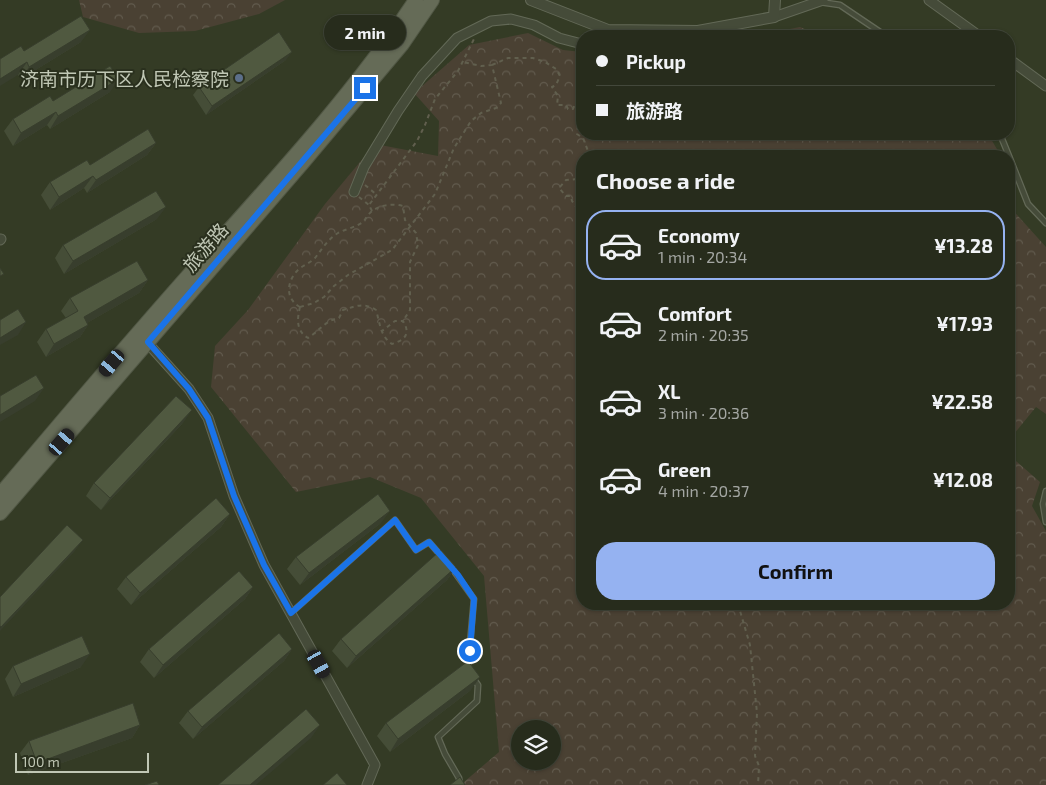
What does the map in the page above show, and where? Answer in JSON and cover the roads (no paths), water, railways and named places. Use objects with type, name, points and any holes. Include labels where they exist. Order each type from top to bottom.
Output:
[{"type":"main road","name":"旅游路","points":[[0,513],[143,337],[312,137],[400,25],[416,0]]},
{"type":"main road","name":"旅游路","points":[[0,494],[304,162],[396,52],[432,0]]},
{"type":"street","points":[[531,0],[608,30]]},
{"type":"street","points":[[774,17],[775,0]]},
{"type":"street","points":[[930,0],[972,30]]},
{"type":"street","points":[[714,30],[774,17],[821,1]]},
{"type":"street","points":[[354,192],[364,167],[398,111],[422,76],[458,38],[491,22],[511,19],[534,25],[559,38],[576,42]]},
{"type":"street","points":[[1015,64],[1045,86]]},
{"type":"street","points":[[143,337],[189,389],[208,418],[234,496],[264,565],[375,766],[367,785]]},
{"type":"lane","points":[[821,1],[840,6],[877,30]]},
{"type":"lane","points":[[1015,171],[1028,204],[1046,223]]},
{"type":"lane","points":[[1046,490],[1043,504],[1046,522]]},
{"type":"lane","points":[[291,613],[395,520],[416,550],[429,542],[458,575],[474,599],[468,668]]},
{"type":"lane","points":[[460,785],[459,778],[445,754],[438,737],[477,701],[478,685],[473,677]]},
{"type":"place","name":"济南市历下区人民检察院","points":[[239,78]]}]
